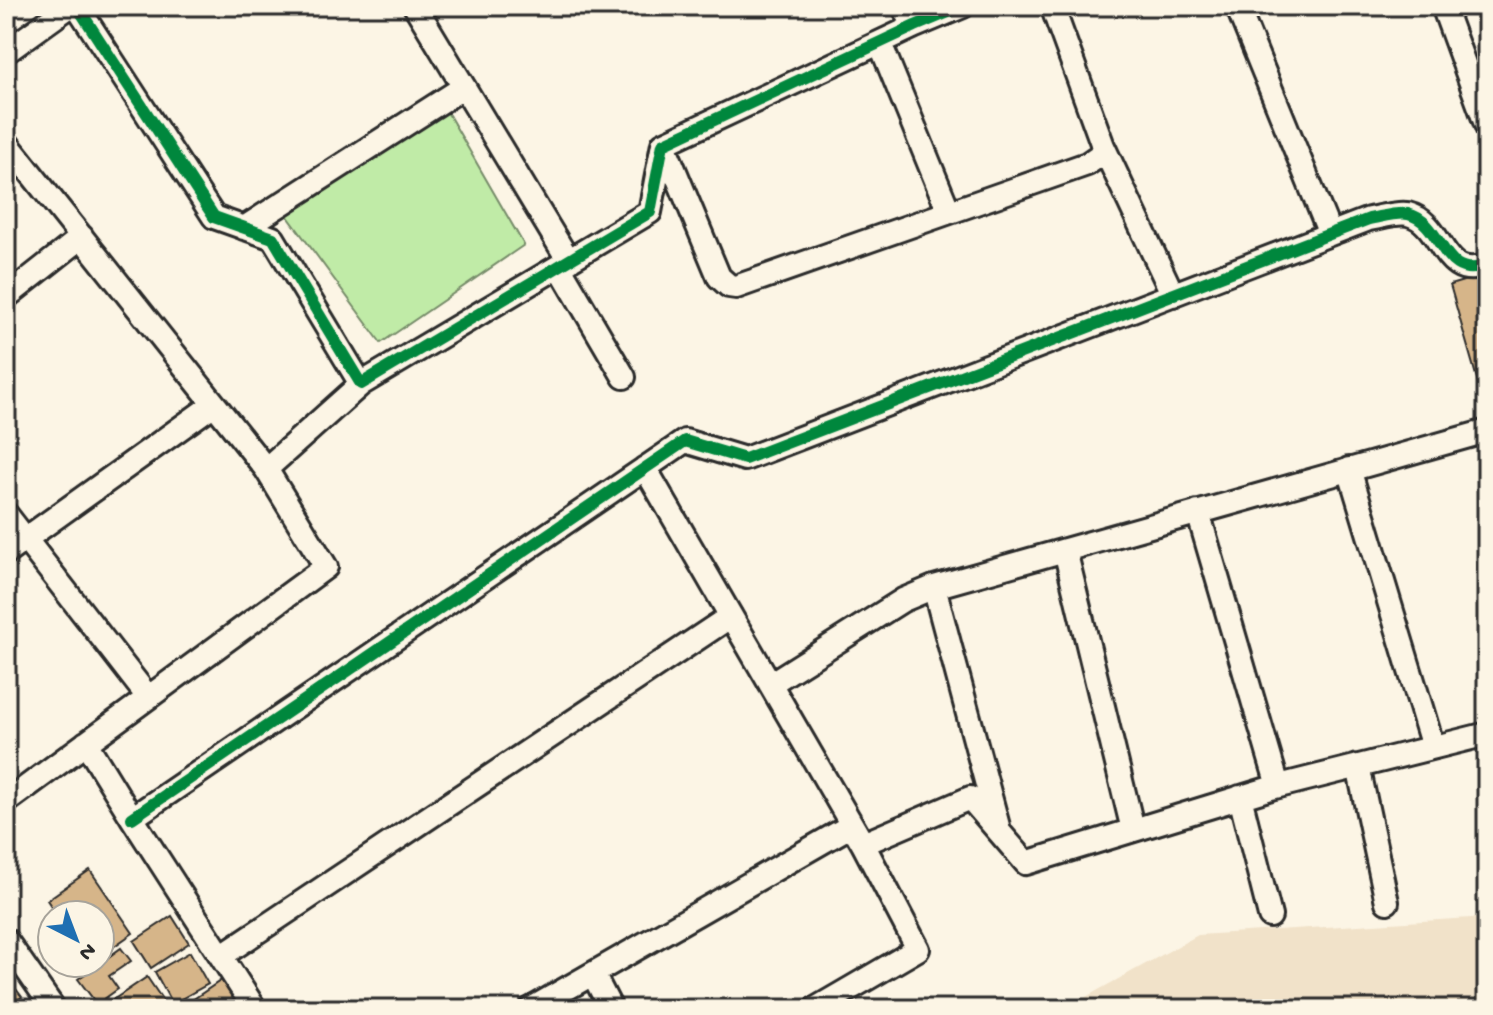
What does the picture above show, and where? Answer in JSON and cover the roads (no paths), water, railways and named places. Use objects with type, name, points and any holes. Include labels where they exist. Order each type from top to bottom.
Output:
[{"type":"street","points":[[6,52],[70,6]]},
{"type":"street","points":[[77,6],[214,217],[273,238],[361,384]]},
{"type":"street","points":[[415,6],[564,264],[624,377]]},
{"type":"street","points":[[903,6],[915,26]]},
{"type":"street","points":[[663,144],[963,6]]},
{"type":"street","points":[[1052,6],[1103,146],[1173,295]]},
{"type":"street","points":[[1237,6],[1330,234]]},
{"type":"street","points":[[1443,6],[1487,127]]},
{"type":"street","points":[[880,43],[949,212]]},
{"type":"street","points":[[244,228],[464,87]]},
{"type":"street","points":[[6,142],[266,469],[326,567],[6,802]]},
{"type":"street","points":[[663,144],[719,277],[729,286],[736,287],[1087,164],[1100,155],[1103,146]]},
{"type":"street","points":[[266,469],[361,384],[650,212],[663,144]]},
{"type":"street","points":[[132,818],[685,441],[745,459],[1369,219],[1406,213],[1423,221],[1435,234],[1447,257],[1463,267],[1487,265]]},
{"type":"street","points":[[6,297],[82,237]]},
{"type":"street","points":[[6,553],[214,404]]},
{"type":"street","points":[[770,684],[903,600],[934,587],[1487,431]]},
{"type":"street","points":[[645,468],[858,835],[918,949],[815,1009]]},
{"type":"street","points":[[1349,469],[1433,747]]},
{"type":"street","points":[[1198,512],[1278,786]]},
{"type":"street","points":[[6,514],[148,697]]},
{"type":"street","points":[[1065,550],[1133,830]]},
{"type":"street","points":[[934,587],[999,831]]},
{"type":"street","points":[[221,956],[731,616]]},
{"type":"street","points":[[531,1009],[858,835],[970,798],[1026,863],[1278,786],[1487,734]]},
{"type":"street","points":[[86,743],[255,1009]]},
{"type":"street","points":[[1358,766],[1387,902]]},
{"type":"street","points":[[1240,797],[1270,916]]},
{"type":"street","points":[[6,940],[54,1009]]},
{"type":"street","points":[[593,974],[611,1009]]}]
